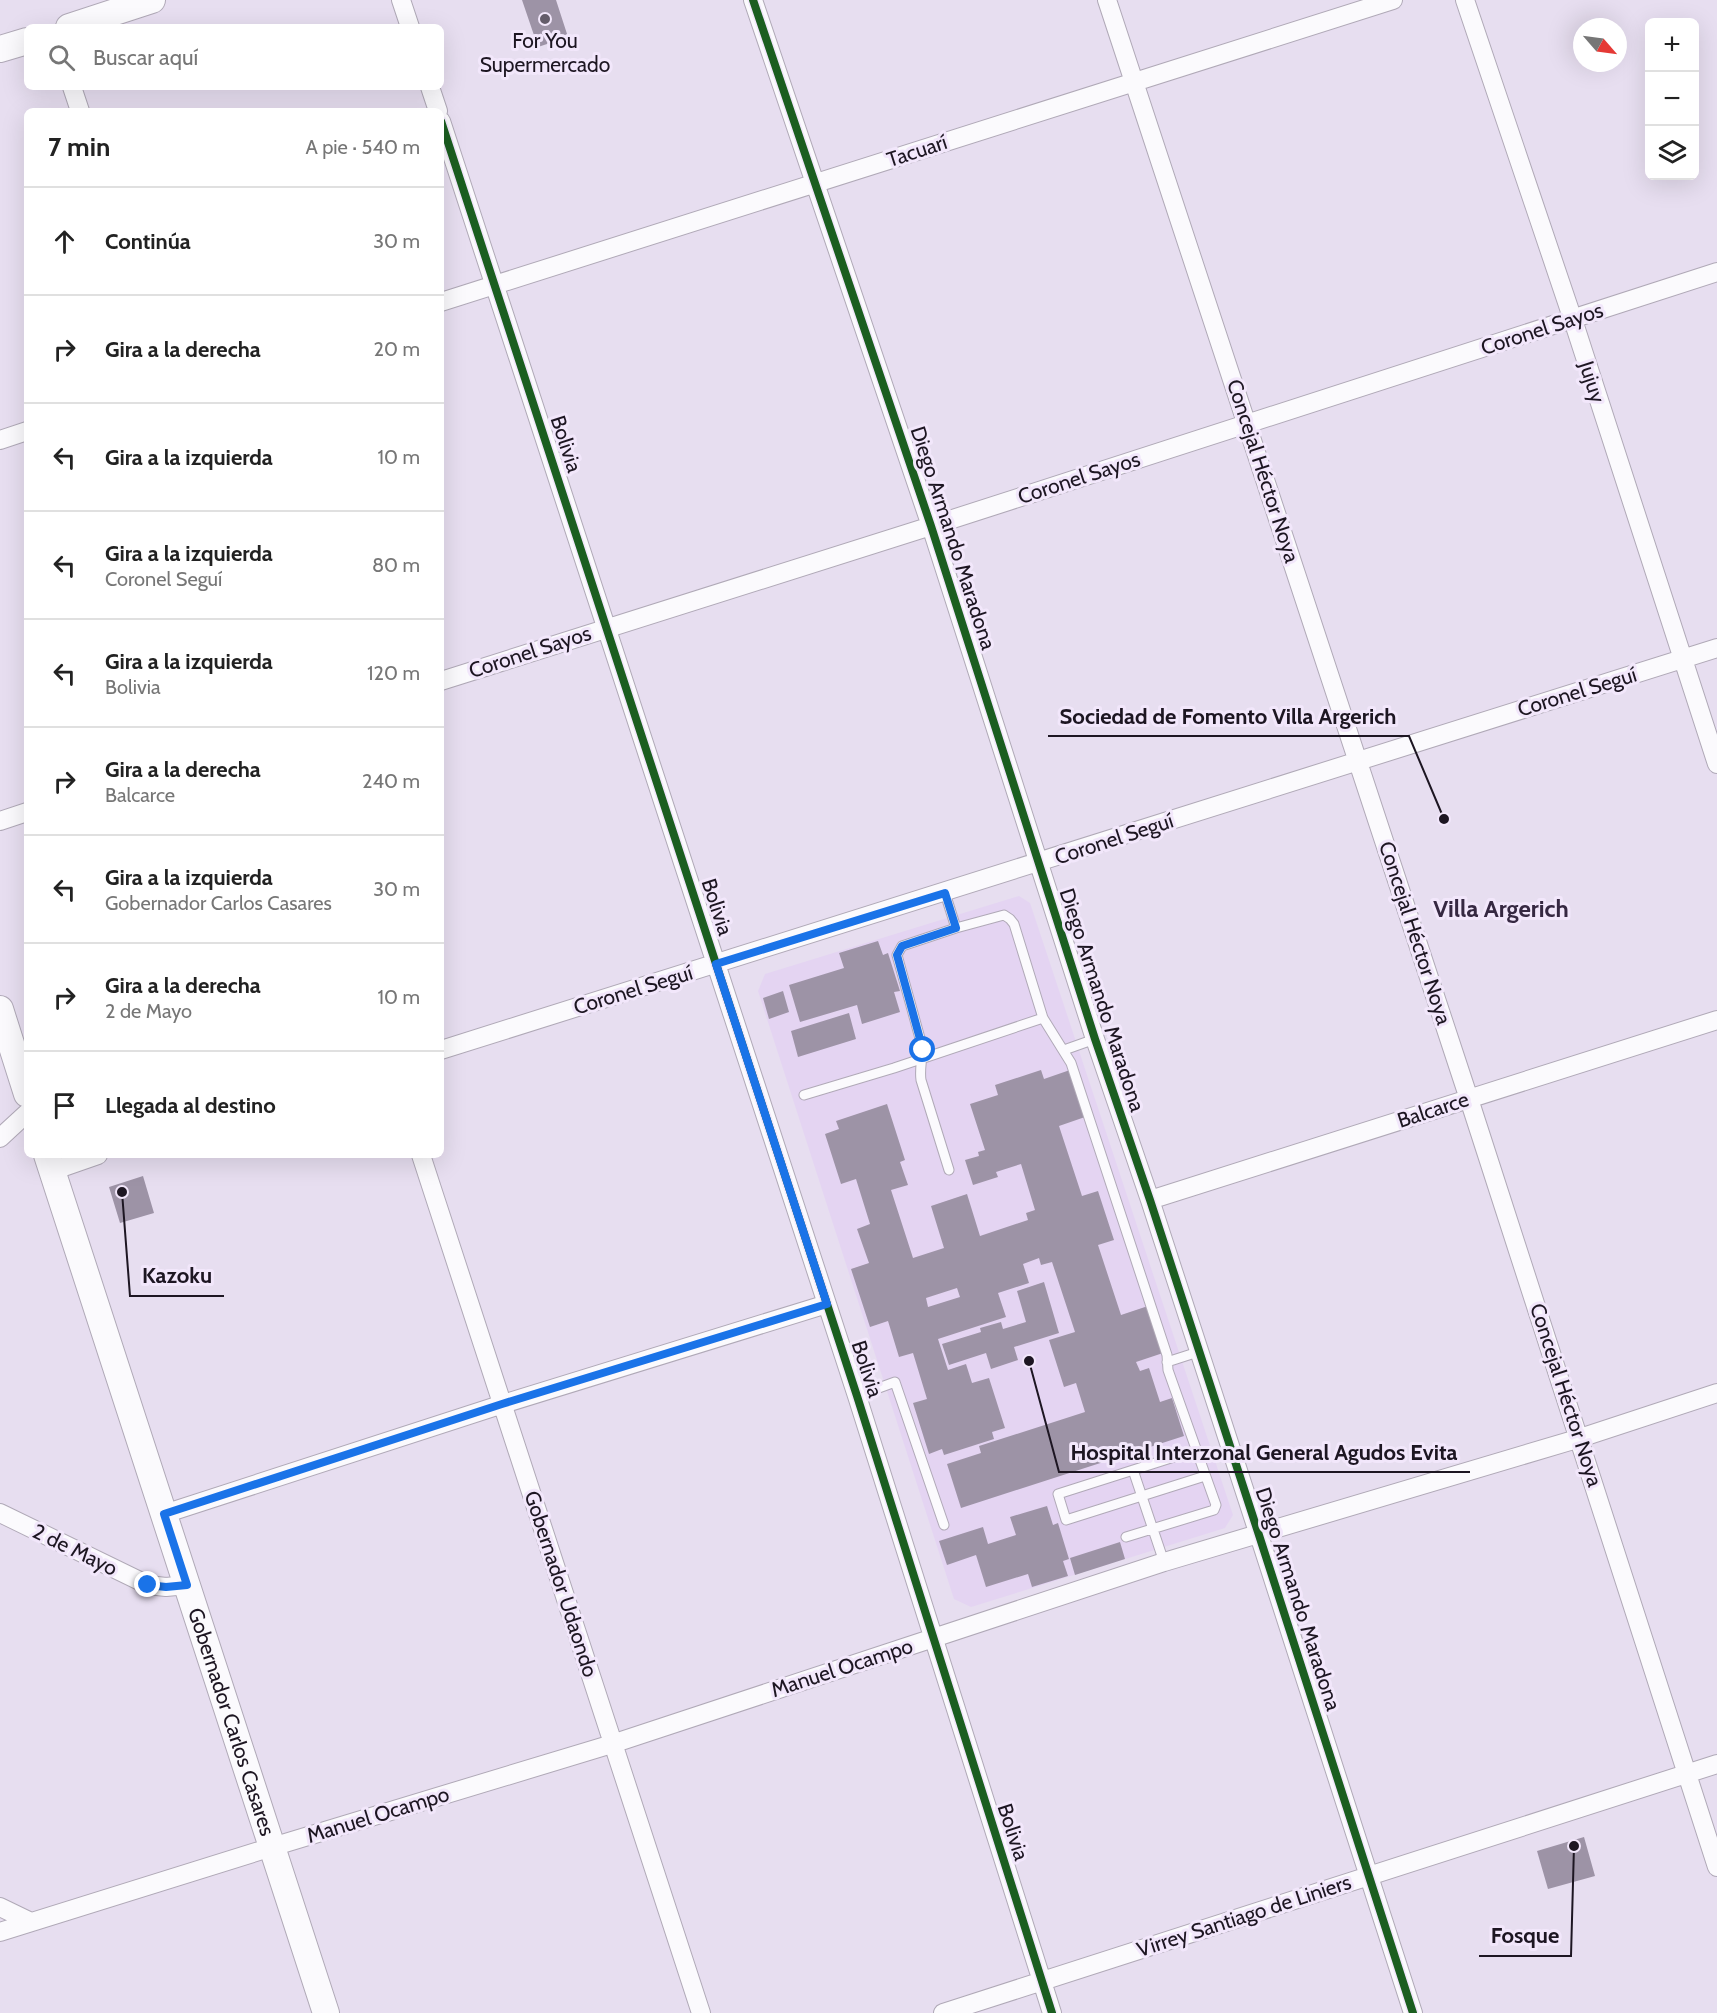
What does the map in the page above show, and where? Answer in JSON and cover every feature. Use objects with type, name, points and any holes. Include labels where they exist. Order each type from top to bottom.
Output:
[{"type":"street","points":[[78,24],[152,0]]},
{"type":"street","points":[[400,0],[409,24]]},
{"type":"street","name":"Diego Armando Maradona","points":[[753,0],[931,526],[1095,1039],[1150,1200],[1413,2013]]},
{"type":"street","name":"Concejal Héctor Noya","points":[[1107,0],[1580,1438],[1717,1867]]},
{"type":"street","name":"Tacuarí","points":[[444,301],[1393,0]]},
{"type":"street","name":"Jujuy","points":[[1465,0],[1573,320],[1717,764]]},
{"type":"street","points":[[0,49],[24,42]]},
{"type":"street","points":[[73,90],[79,108]]},
{"type":"street","points":[[431,90],[437,108]]},
{"type":"street","name":"Bolivia","points":[[444,130],[857,1396],[1052,2013]]},
{"type":"street","name":"Coronel Sayos","points":[[444,680],[931,526],[1717,272]]},
{"type":"street","points":[[0,440],[24,432]]},
{"type":"street","name":"Coronel Seguí","points":[[444,1049],[1717,648]]},
{"type":"street","points":[[0,821],[24,813]]},
{"type":"street","points":[[0,1009],[24,1085]]},
{"type":"street","name":"Balcarce","points":[[1150,1200],[1717,1020]]},
{"type":"street","points":[[0,1138],[24,1116]]},
{"type":"street","points":[[50,1163],[80,1158]]},
{"type":"street","name":"Gobernador Udaondo","points":[[421,1158],[701,2013]]},
{"type":"street","name":"Gobernador Carlos Casares","points":[[50,1163],[326,2013]]},
{"type":"street","points":[[164,1514],[502,1404],[827,1304]]},
{"type":"street","name":"Manuel Ocampo","points":[[0,1932],[612,1744],[1258,1532],[1580,1438],[1717,1393]]},
{"type":"street","name":"2 de Mayo","points":[[0,1514],[148,1585],[166,1587],[187,1585]]},
{"type":"street","name":"Virrey Santiago de Liniers","points":[[943,2013],[1717,1764]]},
{"type":"street","points":[[0,1907],[31,1922]]},
{"type":"lane","points":[[945,893],[956,928]]},
{"type":"lane","points":[[949,1170],[921,1080],[919,1070],[921,1042],[897,955],[902,946],[1004,915],[1014,924],[1043,1018],[1071,1063],[1215,1508],[1126,1537]]},
{"type":"lane","points":[[804,1095],[921,1060],[1043,1018]]},
{"type":"lane","points":[[1064,1050],[1095,1039]]},
{"type":"lane","points":[[1167,1362],[1198,1352]]},
{"type":"lane","points":[[857,1396],[895,1383],[944,1525]]},
{"type":"lane","points":[[1196,1450],[1058,1494],[1066,1520],[1205,1476]]},
{"type":"lane","points":[[1133,1470],[1164,1562]]},
{"type":"shaded area","points":[[1019,896],[1030,903],[1233,1515],[1225,1528],[971,1607],[954,1599],[758,991],[765,974]]},
{"type":"building","name":"For You Supermercado","points":[[522,0],[556,0],[568,37],[538,47]]},
{"type":"building","points":[[878,941],[883,955],[888,953],[900,991],[894,992],[900,1012],[862,1024],[857,1005],[800,1022],[789,985],[844,968],[839,953]]},
{"type":"building","points":[[783,991],[789,1012],[769,1019],[763,998]]},
{"type":"building","points":[[849,1013],[856,1039],[798,1057],[791,1031]]},
{"type":"building","points":[[1041,1070],[1044,1079],[1070,1070],[1085,1117],[1059,1126],[1082,1196],[1098,1191],[1114,1240],[1098,1245],[1121,1315],[1148,1306],[1163,1353],[1136,1362],[1140,1371],[1149,1368],[1160,1402],[1172,1398],[1184,1436],[961,1508],[947,1464],[981,1453],[979,1446],[1085,1412],[1076,1383],[1064,1387],[1049,1340],[1075,1332],[1052,1262],[1041,1265],[1039,1258],[1023,1264],[1029,1283],[998,1293],[1006,1317],[938,1339],[948,1370],[966,1364],[972,1383],[989,1378],[1005,1428],[992,1432],[994,1439],[944,1455],[942,1449],[929,1454],[913,1403],[927,1399],[913,1353],[899,1357],[888,1321],[870,1327],[851,1269],[869,1263],[857,1229],[870,1224],[856,1179],[841,1184],[825,1134],[839,1129],[836,1121],[887,1104],[905,1160],[900,1162],[908,1185],[891,1190],[913,1258],[944,1248],[931,1206],[967,1194],[980,1236],[1028,1220],[1026,1213],[1035,1210],[1021,1164],[996,1172],[998,1177],[973,1185],[965,1160],[979,1156],[978,1152],[985,1150],[970,1104],[998,1095],[995,1085]],"holes":[[[957,1288],[960,1297],[928,1307],[926,1298]]]},
{"type":"building","points":[[143,1176],[154,1213],[120,1223],[109,1187]]},
{"type":"building","points":[[1044,1282],[1059,1333],[1014,1347],[1018,1360],[991,1369],[986,1353],[949,1365],[942,1344],[981,1332],[980,1328],[1001,1322],[1003,1329],[1026,1322],[1017,1291]]},
{"type":"building","points":[[1047,1506],[1053,1525],[1058,1523],[1069,1559],[1063,1561],[1068,1576],[1032,1587],[1028,1574],[986,1587],[976,1555],[947,1565],[939,1541],[983,1527],[988,1544],[1016,1535],[1010,1517]]},
{"type":"building","points":[[1120,1542],[1125,1559],[1075,1575],[1070,1558]]},
{"type":"building","points":[[1584,1837],[1595,1876],[1548,1889],[1537,1851]]},
{"type":"cycle path","points":[[753,0],[931,526],[1095,1039],[1150,1200],[1413,2013]]},
{"type":"cycle path","points":[[444,130],[857,1396],[1052,2013]]},
{"type":"place","name":"For You Supermercado","points":[[545,19]]},
{"type":"place","name":"Sociedad de Fomento Villa Argerich","points":[[1444,819]]},
{"type":"place","name":"Kazoku","points":[[122,1192]]},
{"type":"place","name":"Hospital Interzonal General Agudos Evita","points":[[1029,1361]]},
{"type":"place","name":"Fosque","points":[[1574,1846]]},
{"type":"district","name":"Villa Argerich","points":[[1501,909]]},
{"type":"route","points":[[148,1585],[166,1587],[187,1585],[164,1514],[502,1404],[827,1304],[716,964],[945,893],[956,928],[902,946],[897,955],[923,1050]]}]
